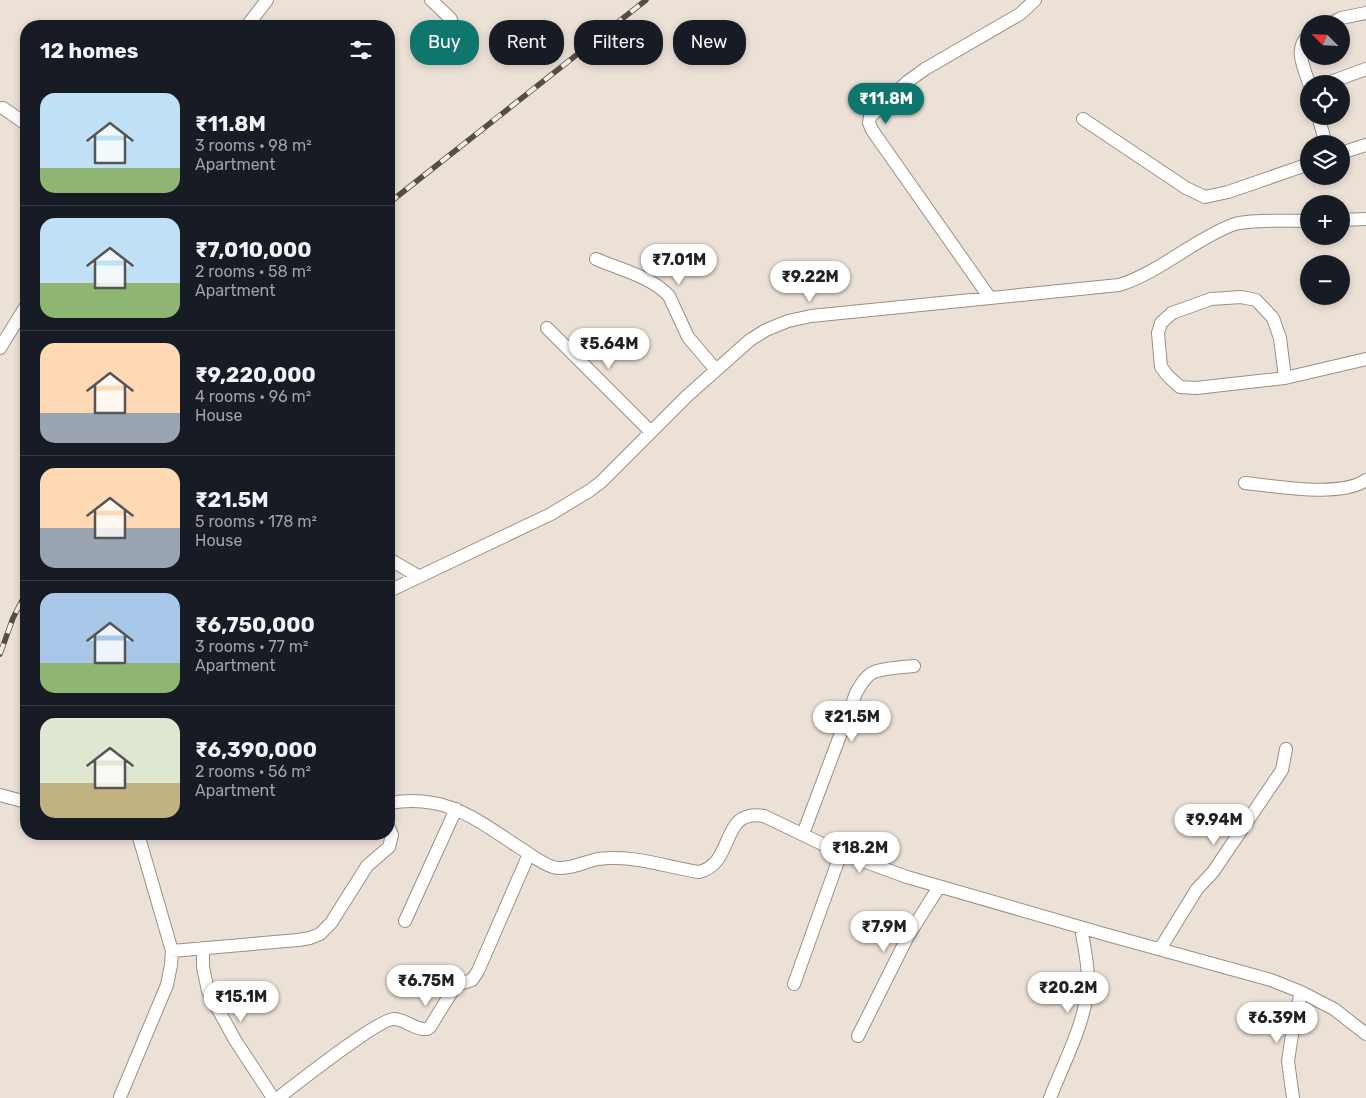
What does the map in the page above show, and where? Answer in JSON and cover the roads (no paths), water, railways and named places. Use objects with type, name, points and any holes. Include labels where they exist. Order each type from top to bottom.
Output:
[{"type":"street","points":[[251,20],[268,0]]},
{"type":"street","points":[[430,0],[451,19]]},
{"type":"street","points":[[990,298],[872,130],[869,123],[870,118],[886,101],[919,74],[1020,14],[1035,0]]},
{"type":"street","points":[[1350,16],[1366,13]]},
{"type":"street","points":[[1350,75],[1366,69]]},
{"type":"street","points":[[3,108],[20,120]]},
{"type":"street","points":[[1083,119],[1186,188],[1205,197],[1228,192],[1300,167]]},
{"type":"street","points":[[1350,150],[1366,145]]},
{"type":"street","points":[[1350,220],[1366,219]]},
{"type":"street","points":[[395,587],[574,501],[601,482],[716,370],[750,340],[766,330],[788,321],[811,316],[1119,285],[1132,281],[1184,250],[1232,225],[1249,222],[1300,220]]},
{"type":"street","points":[[596,259],[651,282],[665,291],[688,337],[716,370]]},
{"type":"street","points":[[1285,378],[1280,338],[1273,318],[1256,300],[1241,297],[1211,299],[1172,313],[1161,323],[1158,333],[1162,367],[1168,376],[1180,387],[1196,388],[1285,378],[1366,359]]},
{"type":"street","points":[[0,348],[20,316]]},
{"type":"street","points":[[547,328],[651,432]]},
{"type":"street","points":[[1244,483],[1311,490],[1344,488],[1366,480]]},
{"type":"street","points":[[395,563],[418,576]]},
{"type":"street","points":[[804,834],[860,686],[866,677],[874,672],[914,666]]},
{"type":"street","points":[[1160,949],[1197,889],[1213,872],[1282,770],[1286,750]]},
{"type":"street","points":[[0,795],[20,800]]},
{"type":"street","points":[[395,802],[435,802],[456,809],[472,816],[529,854],[555,868],[565,868],[599,859],[619,859],[635,860],[699,872],[713,866],[735,826],[746,816],[753,814],[764,816],[841,853],[939,887],[1271,980],[1301,992],[1334,1009],[1366,1034]]},
{"type":"street","points":[[405,921],[456,809]]},
{"type":"street","points":[[120,1097],[167,985],[171,965],[172,951],[140,840]]},
{"type":"street","points":[[172,951],[298,940],[320,934],[331,923],[367,866],[389,847],[391,840]]},
{"type":"street","points":[[794,984],[841,853]]},
{"type":"street","points":[[278,1098],[355,1041],[386,1021],[394,1019],[427,1029],[456,984],[472,980],[478,971],[529,854]]},
{"type":"street","points":[[858,1036],[908,936],[939,887]]},
{"type":"street","points":[[1050,1098],[1081,1019],[1088,985],[1087,960],[1081,928]]},
{"type":"street","points":[[203,948],[203,967],[208,991],[235,1040],[273,1098]]},
{"type":"street","points":[[1294,1098],[1288,1061],[1301,992]]},
{"type":"railway","points":[[395,198],[646,0]]},
{"type":"railway","points":[[0,654],[20,605]]}]
